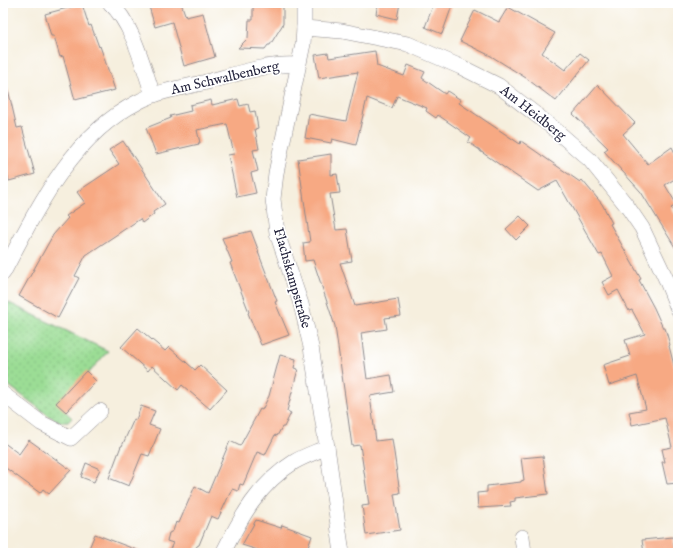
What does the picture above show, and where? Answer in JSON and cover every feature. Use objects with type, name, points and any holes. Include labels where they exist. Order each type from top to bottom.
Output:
[{"type":"street","name":"Am Schwalbenberg","points":[[110,3],[115,7],[137,47],[153,95]]},
{"type":"street","name":"Flachskampstraße","points":[[304,3],[303,44],[297,65],[276,173],[273,199],[277,233],[301,304],[312,347],[342,553]]},
{"type":"street","name":"Am Heidberg","points":[[304,28],[342,31],[408,44],[461,67],[504,90],[552,127],[590,160],[627,206],[642,228],[666,279],[678,309]]},
{"type":"street","name":"Am Schwalbenberg","points":[[3,272],[38,208],[78,149],[97,130],[121,112],[153,95],[284,64],[297,65]]},
{"type":"street","points":[[3,394],[40,423],[71,438],[100,410]]},
{"type":"street","points":[[223,553],[248,508],[264,486],[295,462],[327,447]]},
{"type":"street","points":[[522,537],[524,553]]},
{"type":"green space","points":[[3,300],[108,351],[88,374],[57,403],[72,418],[68,422],[61,422],[49,416],[3,381]]},
{"type":"building","points":[[148,3],[181,3],[186,17],[203,13],[215,57],[184,66],[172,22],[155,27]]},
{"type":"building","points":[[378,3],[400,3],[397,19],[376,14]]},
{"type":"building","points":[[434,3],[453,3],[442,34],[425,27]]},
{"type":"building","points":[[82,4],[89,26],[91,25],[99,47],[100,46],[115,90],[75,100],[63,56],[60,57],[54,36],[51,36],[45,14]]},
{"type":"building","points":[[253,4],[283,5],[283,24],[270,45],[268,45],[265,49],[238,48],[248,38],[249,20],[253,20]]},
{"type":"building","points":[[508,7],[555,33],[542,53],[565,70],[580,53],[589,60],[556,101],[526,78],[491,56],[460,41],[475,10],[499,22]]},
{"type":"building","points":[[375,51],[377,66],[404,76],[408,65],[425,72],[422,78],[445,94],[447,91],[461,100],[459,103],[520,144],[521,141],[580,182],[582,180],[602,204],[612,223],[610,224],[641,279],[639,280],[663,328],[665,328],[670,345],[678,381],[678,483],[667,484],[662,462],[665,462],[662,449],[672,447],[665,418],[632,425],[629,412],[646,409],[637,376],[609,385],[603,365],[630,356],[625,340],[645,334],[632,310],[629,311],[618,290],[609,295],[602,282],[613,276],[602,254],[599,255],[557,181],[538,191],[468,142],[471,138],[438,115],[436,118],[426,111],[427,108],[397,96],[392,108],[367,98],[356,145],[332,139],[331,143],[305,138],[309,114],[346,121],[358,72],[319,78],[315,55],[328,53],[329,58]]},
{"type":"building","points":[[598,85],[635,123],[623,134],[648,164],[672,147],[678,159],[678,177],[665,185],[677,205],[671,208],[678,218],[678,252],[641,192],[604,151],[608,148],[573,114]]},
{"type":"building","points":[[3,89],[8,89],[17,128],[22,127],[35,174],[9,181],[3,157]]},
{"type":"building","points":[[238,99],[240,106],[248,104],[250,112],[255,111],[258,128],[255,129],[259,149],[253,150],[258,171],[251,173],[256,193],[237,197],[228,155],[234,154],[227,124],[197,130],[199,144],[156,154],[146,128],[171,118],[170,116],[191,111],[190,105],[211,100],[212,105]]},
{"type":"building","points":[[123,141],[165,204],[153,212],[154,214],[142,223],[140,219],[86,255],[75,276],[79,278],[58,318],[19,296],[53,235],[68,218],[66,216],[85,203],[77,192],[119,164],[109,150]]},
{"type":"building","points":[[331,154],[331,175],[337,174],[340,193],[330,194],[336,230],[347,229],[352,261],[340,263],[355,306],[398,299],[401,316],[385,318],[387,329],[361,333],[367,379],[391,375],[394,392],[370,396],[376,441],[392,439],[400,493],[394,494],[400,530],[366,535],[362,506],[369,505],[360,445],[352,446],[335,326],[313,260],[305,261],[303,243],[310,242],[298,159]]},
{"type":"building","points":[[520,216],[530,226],[516,240],[506,229]]},
{"type":"building","points":[[251,231],[277,301],[275,302],[289,335],[261,345],[248,313],[249,312],[230,263],[232,262],[222,238]]},
{"type":"building","points":[[138,328],[165,351],[169,347],[195,370],[200,365],[227,390],[210,409],[182,385],[178,390],[152,366],[148,371],[121,347]]},
{"type":"building","points":[[280,355],[296,359],[294,368],[298,369],[287,411],[291,413],[284,427],[282,427],[277,436],[275,435],[265,455],[257,452],[243,485],[240,484],[238,491],[232,489],[218,519],[211,516],[199,545],[193,553],[168,553],[173,543],[167,541],[169,533],[173,531],[176,522],[179,523],[195,486],[208,493],[230,441],[240,446],[260,409],[262,410],[269,396]]},
{"type":"building","points":[[86,371],[96,381],[66,412],[56,403]]},
{"type":"building","points":[[141,406],[155,411],[149,425],[160,429],[149,456],[142,454],[129,486],[109,478],[121,446],[134,419],[136,420]]},
{"type":"building","points":[[29,440],[71,470],[49,494],[43,489],[40,493],[3,466],[3,442],[19,454]]},
{"type":"building","points":[[543,456],[548,494],[515,498],[515,501],[510,502],[511,506],[478,508],[477,493],[487,492],[487,486],[521,482],[524,480],[521,458]]},
{"type":"building","points":[[86,463],[100,469],[94,482],[81,477]]},
{"type":"building","points":[[256,520],[281,528],[282,525],[312,536],[306,553],[267,553],[242,545]]},
{"type":"building","points":[[95,534],[142,552],[142,553],[87,553]]},
{"type":"building","points":[[673,537],[675,553],[644,553],[642,540]]}]
